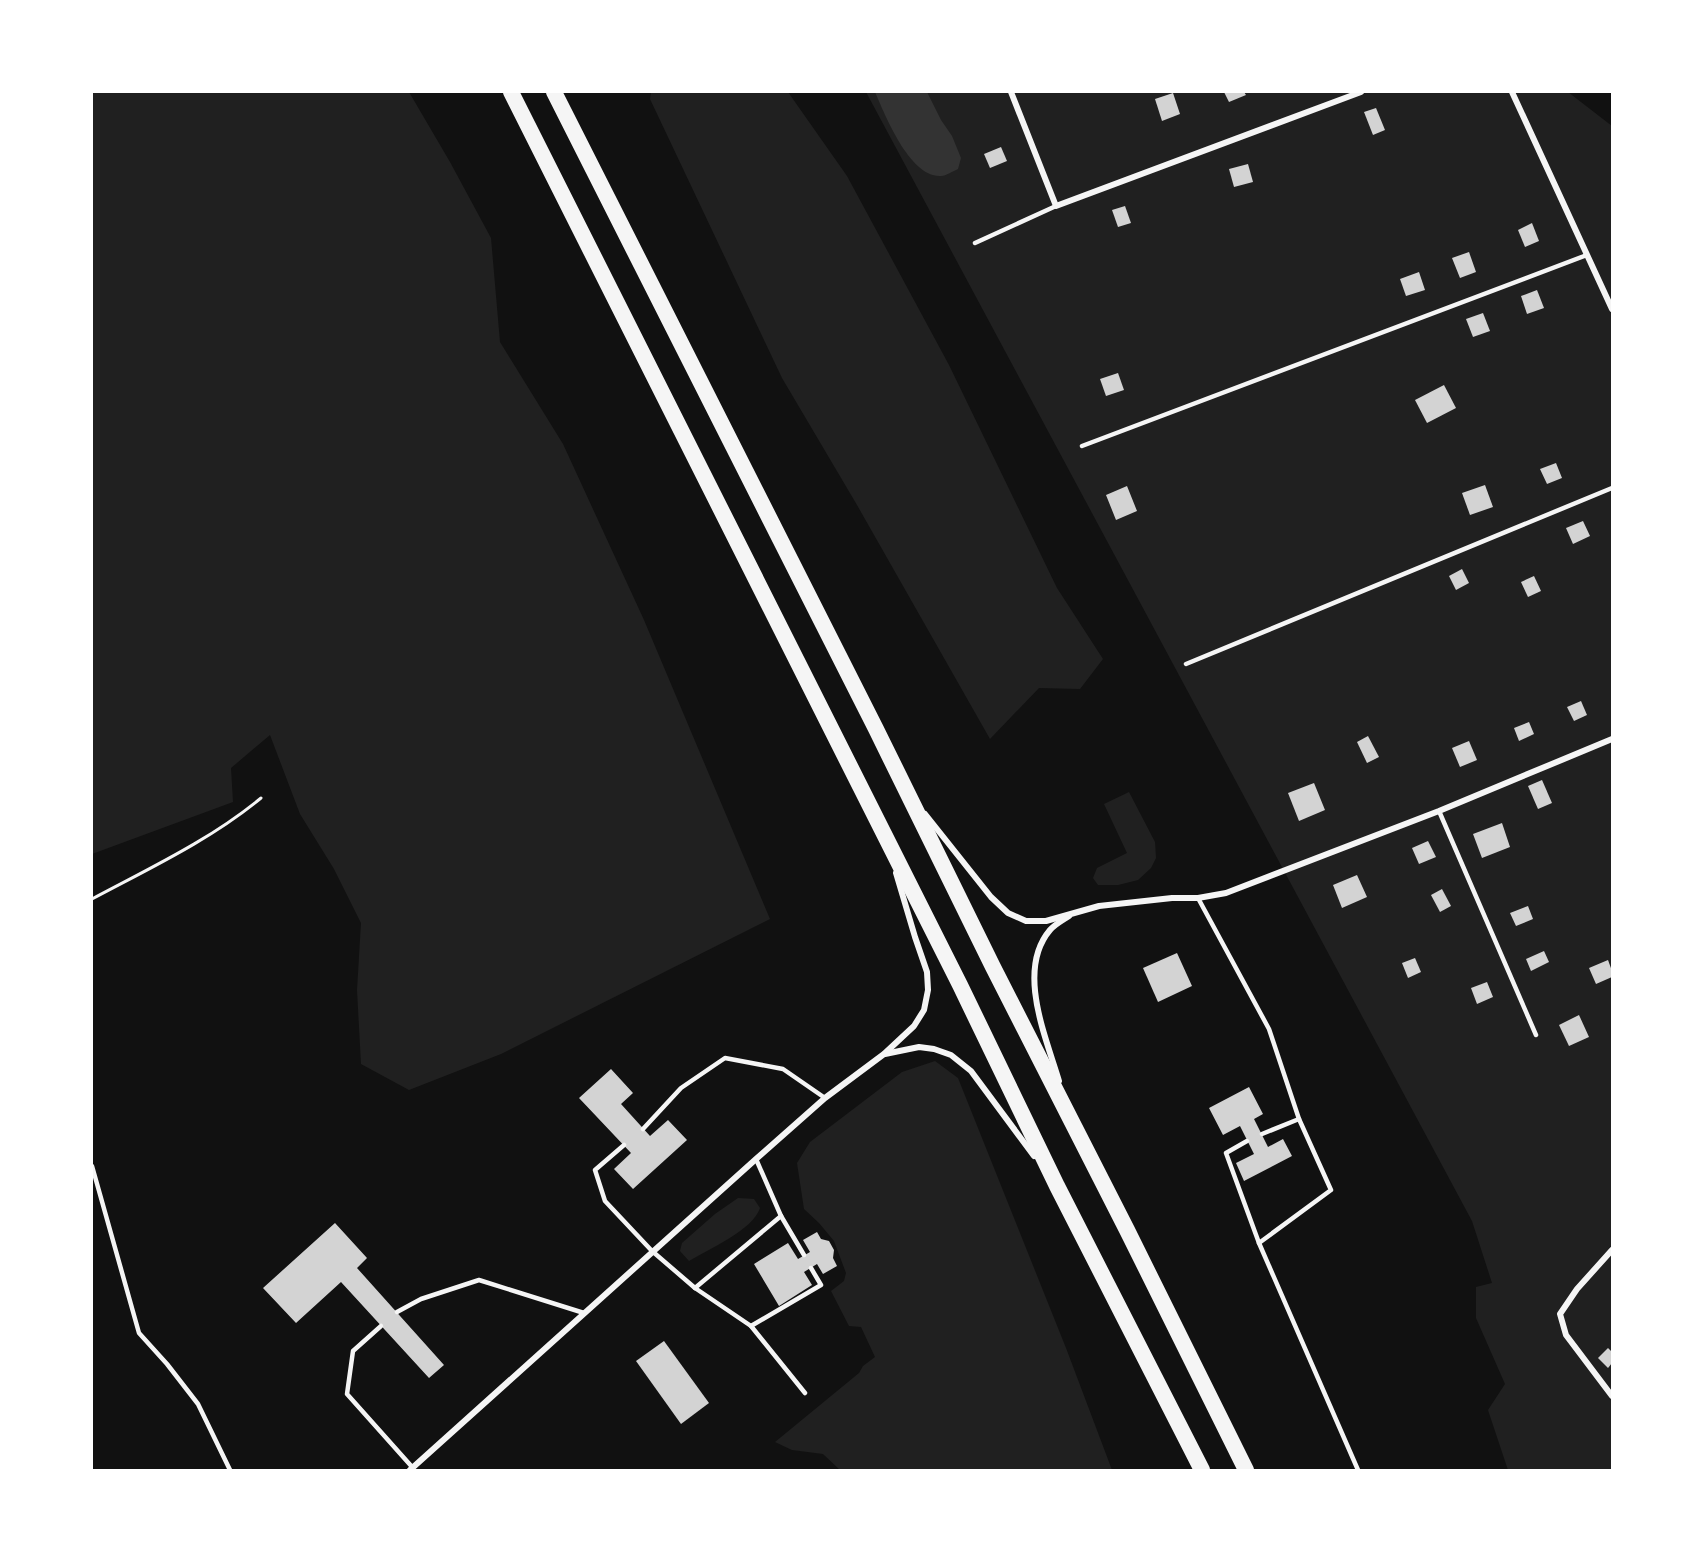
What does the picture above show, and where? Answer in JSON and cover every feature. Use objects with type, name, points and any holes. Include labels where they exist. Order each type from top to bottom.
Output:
[{"type":"highway","points":[[511,92],[960,985],[1057,1186],[1202,1470]]},
{"type":"highway","points":[[554,92],[855,686],[993,968],[1246,1470]]},
{"type":"street","points":[[1011,92],[1056,206],[1361,92]]},
{"type":"street","points":[[1512,92],[1612,309]]},
{"type":"street","points":[[906,791],[991,897],[1008,913],[1026,921],[1046,921],[1099,906],[1172,898],[1198,898],[1226,893],[1439,811],[1612,739]]},
{"type":"street","points":[[412,1469],[825,1098],[884,1054],[914,1026],[924,1011],[928,990],[927,972],[886,840]]},
{"type":"street","points":[[1067,1111],[1036,1000],[1034,972],[1036,956],[1051,928],[1074,912]]},
{"type":"street","points":[[884,1054],[919,1047],[934,1049],[951,1055],[965,1065],[972,1071],[1057,1186]]},
{"type":"street","points":[[1612,1250],[1577,1289],[1560,1314],[1566,1335],[1612,1396]]},
{"type":"lane","points":[[975,243],[1056,206]]},
{"type":"lane","points":[[1082,446],[1587,255]]},
{"type":"lane","points":[[1186,664],[1612,488]]},
{"type":"lane","points":[[1439,811],[1536,1035]]},
{"type":"lane","points":[[1198,898],[1269,1029],[1299,1119],[1331,1190],[1259,1243]]},
{"type":"lane","points":[[644,1129],[681,1088],[725,1058],[783,1069],[825,1098]]},
{"type":"lane","points":[[1262,1134],[1299,1119]]},
{"type":"lane","points":[[1247,1141],[1226,1153],[1259,1243],[1358,1470]]},
{"type":"lane","points":[[624,1145],[595,1170],[605,1201],[652,1251],[695,1288],[751,1326],[805,1393]]},
{"type":"lane","points":[[756,1159],[781,1216],[804,1255]]},
{"type":"lane","points":[[92,1166],[139,1333],[198,1404],[230,1470]]},
{"type":"lane","points":[[695,1288],[781,1216]]},
{"type":"lane","points":[[751,1326],[821,1285],[811,1268]]},
{"type":"lane","points":[[397,1312],[421,1299],[479,1280],[584,1313]]},
{"type":"lane","points":[[381,1326],[353,1351],[347,1394],[412,1469]]},
{"type":"path","points":[[92,899],[189,847],[235,819],[261,798]]},
{"type":"shaded area","points":[[92,92],[409,92],[491,238],[500,342],[563,444],[644,620],[770,919],[501,1054],[409,1090],[361,1064],[357,990],[361,923],[334,869],[300,814],[270,735],[231,768],[233,802],[92,854]]},
{"type":"shaded area","points":[[651,92],[788,92],[847,176],[949,365],[1057,588],[1103,659],[1080,689],[1039,688],[990,739],[782,378],[650,99]]},
{"type":"shaded area","points":[[866,92],[1568,92],[1612,126],[1612,1470],[1508,1470],[1488,1410],[1505,1384],[1476,1318],[1476,1287],[1492,1283],[1472,1221]]},
{"type":"shaded area","points":[[875,92],[927,92],[952,136],[961,158],[958,169],[941,176],[930,174],[919,167],[900,143]]},
{"type":"shaded area","points":[[1129,792],[1155,842],[1156,858],[1151,868],[1138,880],[1118,885],[1098,885],[1093,878],[1097,868],[1127,853],[1104,804]]},
{"type":"shaded area","points":[[935,1061],[958,1078],[1112,1470],[840,1470],[823,1454],[792,1450],[775,1442],[859,1373],[863,1366],[875,1357],[861,1327],[849,1326],[831,1291],[844,1281],[846,1273],[834,1241],[804,1209],[797,1163],[810,1142],[902,1072]]},
{"type":"shaded area","points":[[738,1198],[754,1199],[760,1208],[756,1216],[740,1231],[689,1261],[680,1251],[682,1243],[715,1214]]},
{"type":"building","points":[[1224,92],[1244,92],[1246,95],[1229,102]]},
{"type":"building","points":[[1173,93],[1180,114],[1162,121],[1155,99]]},
{"type":"building","points":[[1376,108],[1385,130],[1373,135],[1364,112]]},
{"type":"building","points":[[1001,147],[1007,161],[990,168],[984,154]]},
{"type":"building","points":[[1248,164],[1253,182],[1234,187],[1229,169]]},
{"type":"building","points":[[1125,206],[1131,223],[1118,227],[1112,210]]},
{"type":"building","points":[[1532,223],[1539,241],[1525,247],[1518,230]]},
{"type":"building","points":[[1469,252],[1476,272],[1460,278],[1452,258]]},
{"type":"building","points":[[1419,272],[1425,290],[1406,296],[1400,279]]},
{"type":"building","points":[[1537,290],[1544,308],[1527,314],[1521,296]]},
{"type":"building","points":[[1483,313],[1490,331],[1473,337],[1466,319]]},
{"type":"building","points":[[1118,373],[1124,390],[1106,396],[1100,379]]},
{"type":"building","points":[[1444,385],[1456,408],[1427,423],[1415,400]]},
{"type":"building","points":[[1556,463],[1562,478],[1547,484],[1540,469]]},
{"type":"building","points":[[1485,485],[1493,507],[1470,515],[1462,493]]},
{"type":"building","points":[[1127,486],[1137,511],[1116,520],[1106,495]]},
{"type":"building","points":[[1583,521],[1590,536],[1573,544],[1566,528]]},
{"type":"building","points":[[1462,569],[1469,583],[1456,590],[1449,576]]},
{"type":"building","points":[[1534,576],[1541,591],[1528,597],[1521,582]]},
{"type":"building","points":[[1581,701],[1587,715],[1574,721],[1567,707]]},
{"type":"building","points":[[1529,722],[1534,734],[1519,741],[1514,728]]},
{"type":"building","points":[[1368,736],[1379,757],[1367,763],[1357,742]]},
{"type":"building","points":[[1469,741],[1477,760],[1460,767],[1452,748]]},
{"type":"building","points":[[1542,780],[1552,803],[1538,809],[1528,786]]},
{"type":"building","points":[[1314,783],[1325,810],[1299,821],[1288,793]]},
{"type":"building","points":[[1502,823],[1510,847],[1482,858],[1473,834]]},
{"type":"building","points":[[1428,841],[1436,857],[1419,864],[1412,848]]},
{"type":"building","points":[[1357,875],[1367,897],[1342,908],[1333,885]]},
{"type":"building","points":[[1442,889],[1451,906],[1440,912],[1431,895]]},
{"type":"building","points":[[1528,906],[1533,919],[1516,926],[1510,913]]},
{"type":"building","points":[[1544,951],[1549,962],[1531,971],[1526,959]]},
{"type":"building","points":[[1177,953],[1192,986],[1158,1002],[1143,968]]},
{"type":"building","points":[[1415,958],[1421,972],[1408,978],[1402,963]]},
{"type":"building","points":[[1608,960],[1612,977],[1596,984],[1589,968]]},
{"type":"building","points":[[1487,982],[1493,997],[1477,1004],[1471,988]]},
{"type":"building","points":[[1579,1015],[1589,1037],[1569,1046],[1559,1025]]},
{"type":"building","points":[[611,1069],[633,1093],[621,1104],[650,1136],[668,1120],[687,1140],[633,1189],[614,1169],[631,1153],[579,1098]]},
{"type":"building","points":[[1249,1087],[1263,1114],[1254,1119],[1268,1147],[1283,1139],[1292,1156],[1244,1181],[1236,1163],[1254,1154],[1240,1126],[1223,1135],[1209,1108]]},
{"type":"building","points":[[335,1223],[367,1258],[357,1268],[444,1365],[429,1378],[341,1282],[296,1323],[263,1288]]},
{"type":"building","points":[[817,1232],[821,1239],[829,1241],[834,1250],[833,1258],[837,1266],[823,1274],[817,1264],[804,1272],[812,1285],[779,1306],[754,1264],[788,1243],[798,1259],[810,1252],[803,1240]]},
{"type":"building","points":[[664,1341],[709,1403],[681,1424],[636,1361]]},
{"type":"building","points":[[1608,1348],[1612,1352],[1612,1363],[1608,1368],[1598,1358]]}]
